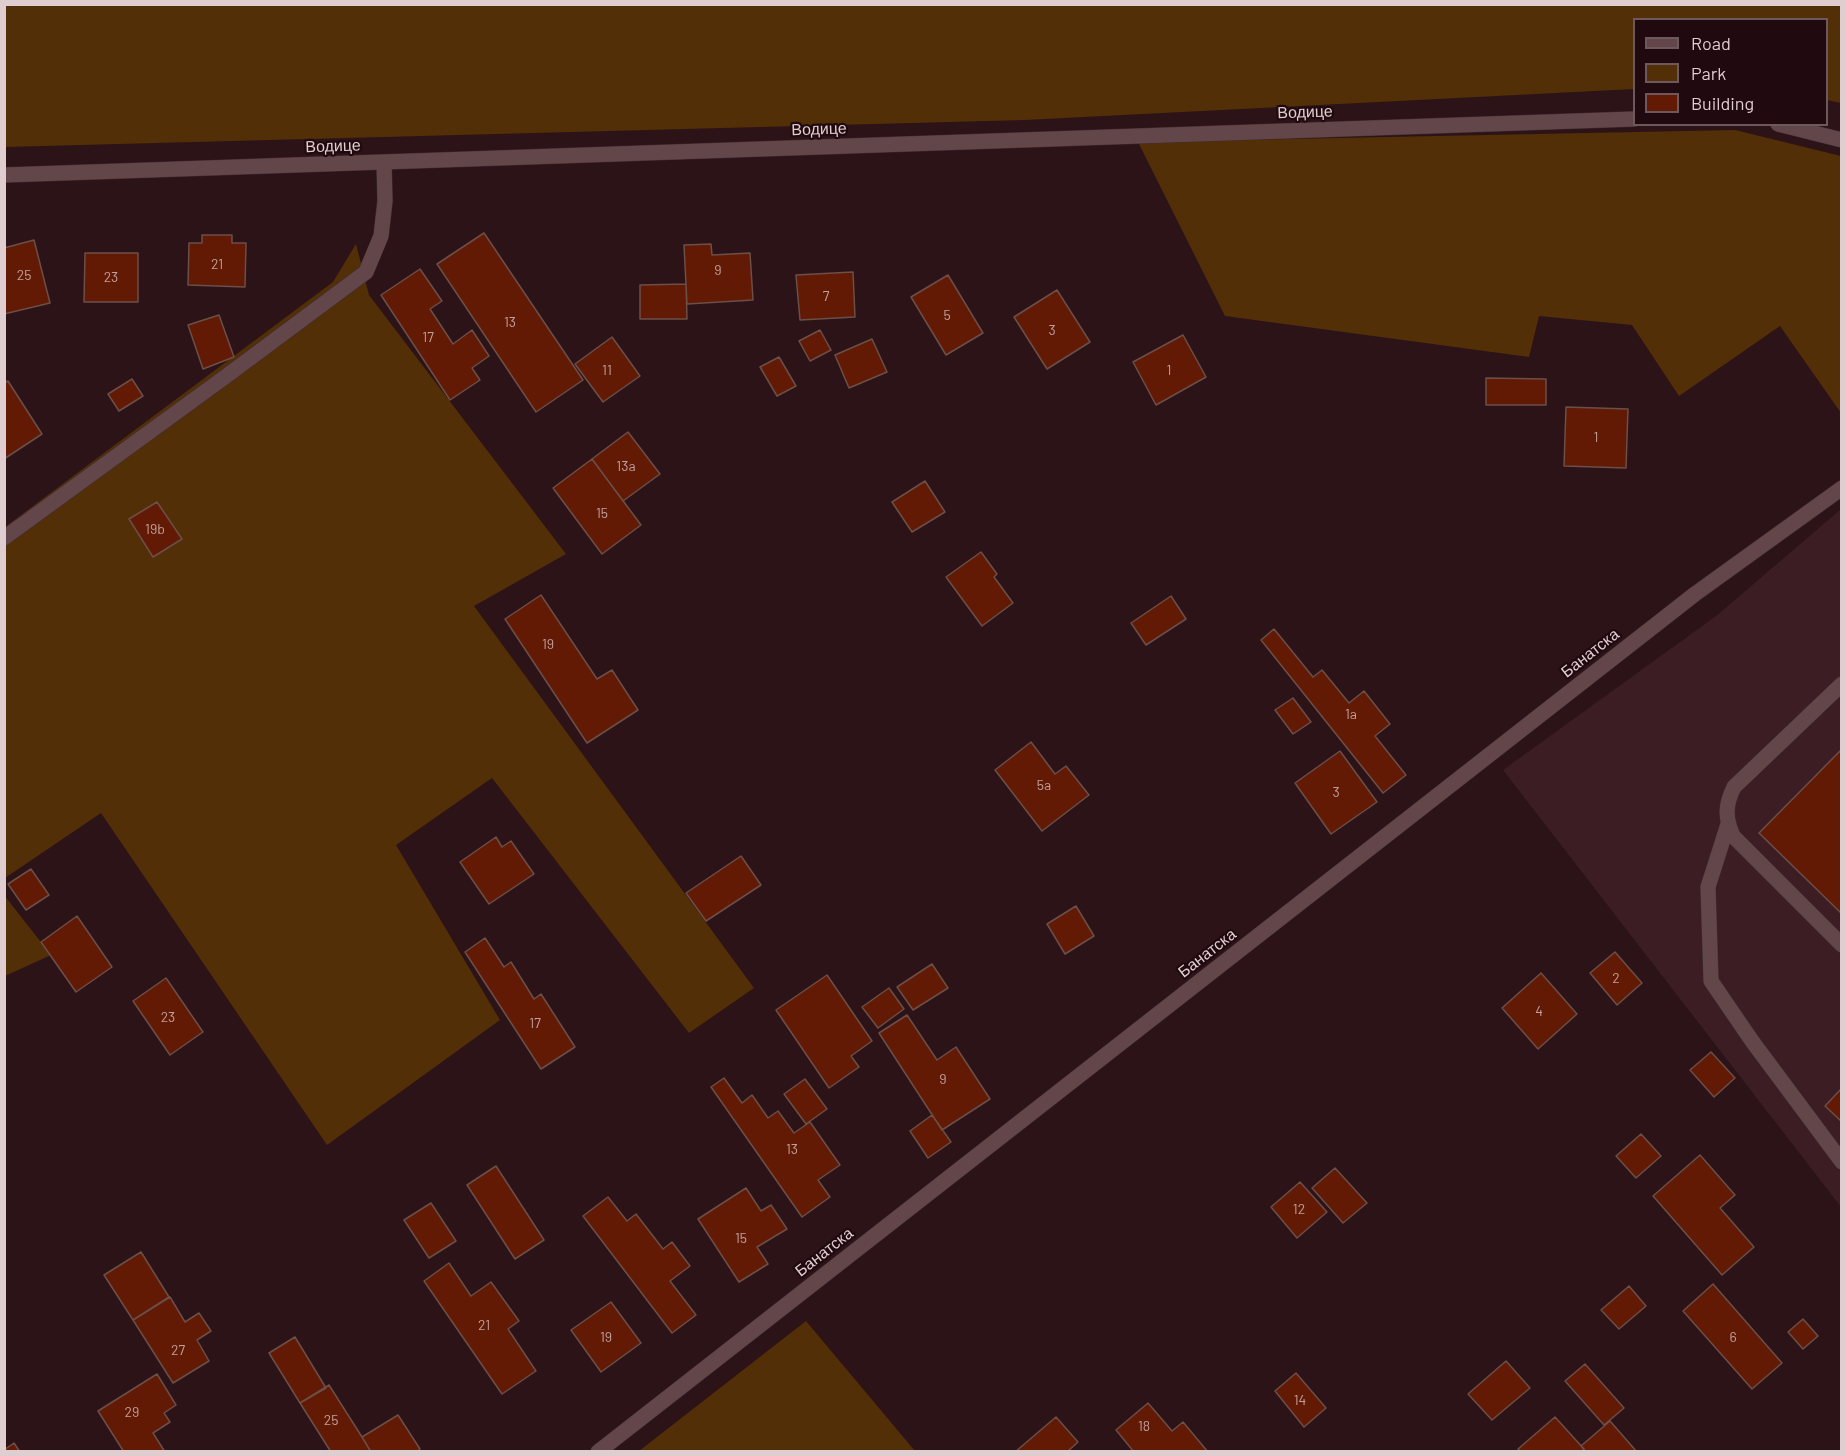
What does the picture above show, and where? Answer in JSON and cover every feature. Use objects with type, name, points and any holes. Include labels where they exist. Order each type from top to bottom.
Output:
[{"type":"street","name":"Водице","points":[[4,175],[1633,119]]},
{"type":"street","points":[[1786,126],[1842,140]]},
{"type":"street","points":[[4,538],[366,272],[381,236],[385,201],[384,162]]},
{"type":"street","name":"Банатска","points":[[598,1452],[1695,594],[1842,488]]},
{"type":"street","points":[[1842,684],[1734,787],[1728,799],[1726,812],[1733,836],[1842,945]]},
{"type":"street","points":[[1728,824],[1708,887],[1712,981],[1752,1041],[1842,1162]]},
{"type":"shaded area","points":[[1841,509],[1841,1207],[1503,770],[1716,616]]},
{"type":"green space","points":[[4,5],[1841,5],[1841,103],[1828,100],[1828,18],[1633,18],[1633,89],[1025,120],[5,147]]},
{"type":"green space","points":[[1735,130],[1841,156],[1841,413],[1780,326],[1679,396],[1632,325],[1539,316],[1529,357],[1225,316],[1138,142]]},
{"type":"green space","points":[[356,244],[369,295],[566,554],[474,606],[754,988],[689,1033],[492,778],[396,845],[500,1020],[327,1145],[101,813],[5,878],[5,527],[333,282]]},
{"type":"green space","points":[[4,895],[51,955],[5,976],[4,976]]},
{"type":"green space","points":[[806,1321],[915,1451],[639,1451]]},
{"type":"building","points":[[484,233],[583,380],[536,412],[437,264]]},
{"type":"building","points":[[202,235],[232,235],[232,243],[246,243],[245,287],[188,285],[189,243],[202,243]]},
{"type":"building","points":[[34,240],[50,303],[4,314],[4,248]]},
{"type":"building","points":[[711,244],[712,255],[750,253],[753,300],[687,304],[684,245]]},
{"type":"building","points":[[85,253],[138,253],[138,302],[84,302]]},
{"type":"building","points":[[420,269],[442,301],[430,309],[453,344],[472,330],[489,356],[472,368],[480,380],[450,400],[381,295]]},
{"type":"building","points":[[853,272],[855,317],[800,320],[796,275]]},
{"type":"building","points":[[948,275],[983,333],[946,355],[911,297]]},
{"type":"building","points":[[686,284],[687,319],[640,319],[640,285]]},
{"type":"building","points":[[1057,290],[1090,342],[1047,369],[1014,317]]},
{"type":"building","points":[[219,315],[234,357],[203,369],[188,325]]},
{"type":"building","points":[[820,330],[831,350],[810,361],[799,341]]},
{"type":"building","points":[[1183,335],[1206,377],[1156,405],[1133,362]]},
{"type":"building","points":[[612,337],[640,376],[603,402],[575,364]]},
{"type":"building","points":[[872,339],[887,372],[849,388],[835,355]]},
{"type":"building","points":[[779,357],[796,386],[777,396],[760,367]]},
{"type":"building","points":[[1486,378],[1546,379],[1546,405],[1486,405]]},
{"type":"building","points":[[132,379],[143,396],[119,411],[108,394]]},
{"type":"building","points":[[8,381],[42,434],[4,459],[4,383]]},
{"type":"building","points":[[1566,407],[1628,409],[1626,468],[1564,466]]},
{"type":"building","points":[[628,432],[660,474],[623,501],[592,459]]},
{"type":"building","points":[[592,459],[641,525],[602,554],[553,488]]},
{"type":"building","points":[[925,481],[945,512],[912,532],[892,502]]},
{"type":"building","points":[[157,502],[182,539],[153,557],[129,519]]},
{"type":"building","points":[[981,552],[997,574],[994,577],[1013,603],[982,626],[946,577]]},
{"type":"building","points":[[541,595],[597,679],[612,670],[638,710],[587,743],[505,619]]},
{"type":"building","points":[[1171,596],[1186,619],[1146,645],[1131,623]]},
{"type":"building","points":[[1274,629],[1313,677],[1322,670],[1349,703],[1364,691],[1390,724],[1375,736],[1406,775],[1383,793],[1261,640]]},
{"type":"building","points":[[1293,698],[1311,722],[1293,734],[1275,710]]},
{"type":"building","points":[[1031,742],[1055,774],[1066,766],[1089,795],[1042,831],[995,770]]},
{"type":"building","points":[[1842,749],[1842,914],[1759,833]]},
{"type":"building","points":[[1340,751],[1377,802],[1331,834],[1295,783]]},
{"type":"building","points":[[496,837],[502,847],[511,841],[534,874],[489,904],[460,862]]},
{"type":"building","points":[[741,856],[761,885],[706,921],[686,893]]},
{"type":"building","points":[[31,869],[49,895],[26,910],[8,884]]},
{"type":"building","points":[[1076,906],[1094,936],[1065,954],[1047,924]]},
{"type":"building","points":[[77,916],[112,967],[76,992],[41,942]]},
{"type":"building","points":[[485,938],[504,967],[511,962],[534,999],[541,994],[575,1047],[541,1069],[465,952]]},
{"type":"building","points":[[1615,952],[1642,983],[1617,1005],[1590,973]]},
{"type":"building","points":[[932,964],[948,988],[913,1010],[897,987]]},
{"type":"building","points":[[1541,973],[1577,1014],[1538,1049],[1502,1008]]},
{"type":"building","points":[[827,975],[872,1041],[851,1056],[859,1067],[829,1088],[776,1010]]},
{"type":"building","points":[[166,978],[203,1032],[170,1055],[133,1001]]},
{"type":"building","points":[[889,988],[904,1009],[878,1028],[862,1007]]},
{"type":"building","points":[[907,1015],[937,1060],[956,1047],[990,1099],[942,1130],[879,1033]]},
{"type":"building","points":[[1711,1052],[1735,1078],[1714,1097],[1690,1070]]},
{"type":"building","points":[[724,1078],[742,1103],[752,1095],[768,1118],[778,1111],[794,1133],[810,1122],[840,1165],[818,1180],[830,1197],[802,1217],[711,1087]]},
{"type":"building","points":[[805,1079],[827,1109],[806,1124],[784,1094]]},
{"type":"building","points":[[1842,1088],[1842,1122],[1825,1106]]},
{"type":"building","points":[[932,1115],[951,1142],[928,1158],[910,1131]]},
{"type":"building","points":[[1641,1134],[1661,1156],[1636,1178],[1616,1156]]},
{"type":"building","points":[[1700,1155],[1735,1195],[1720,1208],[1754,1247],[1722,1275],[1653,1196]]},
{"type":"building","points":[[496,1166],[544,1240],[515,1259],[467,1185]]},
{"type":"building","points":[[1335,1168],[1367,1203],[1343,1223],[1312,1188]]},
{"type":"building","points":[[1300,1182],[1327,1212],[1297,1238],[1271,1207]]},
{"type":"building","points":[[746,1188],[761,1211],[771,1205],[787,1229],[757,1247],[768,1264],[739,1282],[698,1219]]},
{"type":"building","points":[[608,1197],[627,1221],[636,1214],[663,1249],[672,1242],[690,1266],[670,1281],[696,1315],[672,1333],[583,1216]]},
{"type":"building","points":[[431,1203],[456,1241],[429,1258],[404,1220]]},
{"type":"building","points":[[141,1252],[169,1297],[133,1320],[104,1275]]},
{"type":"building","points":[[449,1263],[471,1296],[491,1282],[519,1321],[508,1329],[536,1371],[502,1394],[424,1281]]},
{"type":"building","points":[[1713,1284],[1782,1363],[1752,1389],[1683,1311]]},
{"type":"building","points":[[1629,1286],[1646,1306],[1619,1329],[1601,1310]]},
{"type":"building","points":[[170,1297],[185,1322],[199,1313],[211,1331],[197,1340],[209,1361],[173,1383],[133,1320]]},
{"type":"building","points":[[611,1302],[641,1343],[601,1372],[571,1330]]},
{"type":"building","points":[[1803,1319],[1818,1336],[1803,1349],[1788,1332]]},
{"type":"building","points":[[295,1337],[326,1388],[300,1403],[269,1353]]},
{"type":"building","points":[[1506,1361],[1530,1388],[1492,1420],[1468,1394]]},
{"type":"building","points":[[1585,1364],[1624,1408],[1604,1425],[1565,1381]]},
{"type":"building","points":[[1296,1373],[1326,1408],[1304,1427],[1275,1391]]},
{"type":"building","points":[[157,1374],[176,1405],[164,1413],[170,1422],[153,1433],[165,1452],[124,1452],[98,1411]]},
{"type":"building","points":[[329,1385],[371,1452],[331,1452],[300,1403]]},
{"type":"building","points":[[1148,1403],[1172,1431],[1183,1422],[1208,1452],[1134,1452],[1116,1430]]},
{"type":"building","points":[[398,1415],[420,1449],[416,1452],[371,1452],[362,1437]]},
{"type":"building","points":[[1056,1417],[1078,1442],[1067,1452],[1015,1452]]},
{"type":"building","points":[[1555,1417],[1584,1449],[1581,1452],[1521,1452],[1518,1449]]},
{"type":"building","points":[[1610,1421],[1637,1452],[1586,1452],[1581,1446]]},
{"type":"building","points":[[14,1443],[20,1452],[4,1452],[4,1450]]}]
